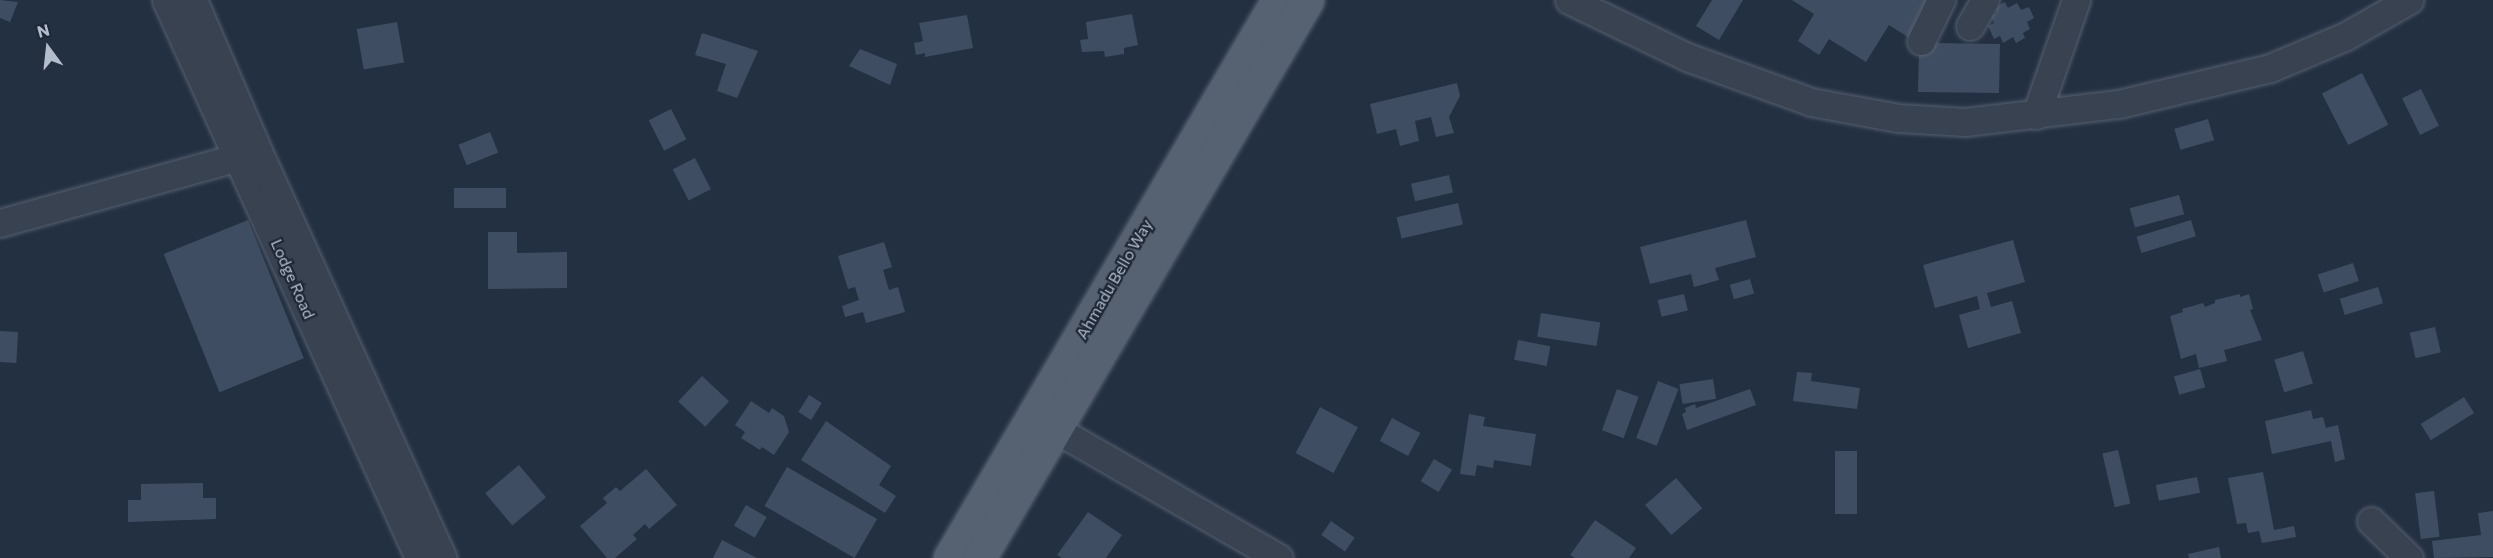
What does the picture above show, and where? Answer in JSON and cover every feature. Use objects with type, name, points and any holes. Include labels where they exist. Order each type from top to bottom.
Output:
[{"type":"main road","name":"Ahmadu Bello Way","points":[[979,558],[1045,422],[1288,3]]},
{"type":"main road","name":"Ahmadu Bello Way","points":[[950,558],[1045,422]]},
{"type":"street","name":"Lodge Road","points":[[166,0],[419,558]]},
{"type":"street","name":"Lodge Road","points":[[193,0],[263,162],[443,558]]},
{"type":"street","points":[[1569,0],[1688,57],[1811,102],[1898,118],[1965,122],[2119,104],[2271,68],[2346,36],[2409,0]]},
{"type":"street","points":[[1921,41],[1941,0]]},
{"type":"street","points":[[1970,26],[1984,0]]},
{"type":"street","points":[[2036,115],[2076,0]]},
{"type":"street","points":[[0,223],[238,157]]},
{"type":"street","points":[[1045,422],[1279,558]]},
{"type":"street","points":[[2372,521],[2409,558]]},
{"type":"building","points":[[0,0],[18,2],[10,22],[0,18]]},
{"type":"building","points":[[1712,0],[1743,0],[1719,40],[1696,26]]},
{"type":"building","points":[[1792,0],[1935,0],[1911,39],[1889,25],[1866,62],[1829,39],[1819,55],[1798,41],[1814,14]]},
{"type":"building","points":[[2005,2],[2008,8],[2017,3],[2021,10],[2029,7],[2034,18],[2027,22],[2030,29],[2023,33],[2025,38],[2016,43],[2013,37],[2003,43],[2000,36],[1994,39],[1988,26],[1994,23],[1991,16],[1997,13],[1994,8]]},
{"type":"building","points":[[1132,14],[1138,45],[1124,48],[1124,54],[1105,57],[1104,51],[1082,52],[1080,40],[1088,39],[1086,22]]},
{"type":"building","points":[[967,15],[973,48],[925,57],[925,53],[916,55],[914,43],[923,41],[919,23]]},
{"type":"building","points":[[397,22],[404,62],[364,69],[357,29]]},
{"type":"building","points":[[702,33],[758,51],[737,98],[717,91],[726,64],[695,55]]},
{"type":"building","points":[[1934,43],[2000,44],[1999,93],[1918,92],[1919,49],[1934,49]]},
{"type":"building","points":[[860,49],[897,64],[890,85],[849,66]]},
{"type":"building","points":[[2362,73],[2388,125],[2348,145],[2322,93]]},
{"type":"building","points":[[1457,83],[1460,96],[1449,117],[1454,133],[1436,137],[1431,117],[1415,121],[1419,141],[1400,146],[1396,129],[1377,134],[1370,104]]},
{"type":"building","points":[[2421,89],[2439,126],[2420,135],[2402,98]]},
{"type":"building","points":[[671,109],[686,139],[664,151],[649,120]]},
{"type":"building","points":[[2208,119],[2214,140],[2180,150],[2174,129]]},
{"type":"building","points":[[490,132],[498,152],[467,165],[458,145]]},
{"type":"building","points":[[695,158],[711,189],[689,201],[673,169]]},
{"type":"building","points":[[1449,175],[1453,193],[1415,201],[1411,184]]},
{"type":"building","points":[[454,188],[506,188],[506,208],[454,208]]},
{"type":"building","points":[[2179,195],[2184,214],[2135,228],[2130,208]]},
{"type":"building","points":[[1458,203],[1463,224],[1402,239],[1397,217]]},
{"type":"building","points":[[248,220],[304,358],[219,392],[164,254]]},
{"type":"building","points":[[1746,220],[1756,257],[1715,268],[1719,280],[1694,287],[1691,274],[1650,284],[1640,247]]},
{"type":"building","points":[[2191,220],[2196,236],[2141,253],[2136,237]]},
{"type":"building","points":[[488,232],[517,232],[517,253],[567,252],[567,288],[488,289]]},
{"type":"building","points":[[2013,240],[2025,282],[1987,293],[1991,307],[2012,301],[2021,333],[1968,348],[1959,315],[1980,309],[1977,296],[1935,308],[1923,265]]},
{"type":"building","points":[[884,242],[892,267],[883,270],[889,290],[898,287],[905,312],[866,323],[863,312],[845,317],[842,306],[859,300],[855,287],[848,289],[838,256]]},
{"type":"building","points":[[2353,263],[2359,281],[2324,293],[2318,274]]},
{"type":"building","points":[[1750,279],[1754,293],[1734,299],[1730,285]]},
{"type":"building","points":[[2378,287],[2383,303],[2345,315],[2340,299]]},
{"type":"building","points":[[1684,294],[1688,311],[1662,317],[1658,300]]},
{"type":"building","points":[[2240,294],[2240,297],[2249,294],[2253,309],[2250,310],[2262,340],[2224,350],[2227,361],[2199,368],[2196,354],[2181,359],[2170,316],[2183,312],[2182,309],[2203,303],[2205,307],[2215,303],[2215,300]]},
{"type":"building","points":[[1541,313],[1600,322],[1597,346],[1537,337]]},
{"type":"building","points":[[2435,327],[2441,352],[2416,358],[2410,333]]},
{"type":"building","points":[[0,331],[18,332],[16,363],[0,362]]},
{"type":"building","points":[[1518,340],[1550,346],[1547,366],[1514,360]]},
{"type":"building","points":[[2303,351],[2313,384],[2284,392],[2274,360]]},
{"type":"building","points":[[2200,369],[2205,387],[2179,395],[2174,376]]},
{"type":"building","points":[[1797,372],[1812,373],[1811,381],[1860,388],[1857,409],[1793,401]]},
{"type":"building","points":[[702,376],[729,401],[705,427],[678,402]]},
{"type":"building","points":[[1713,379],[1716,399],[1683,404],[1679,384]]},
{"type":"building","points":[[1658,381],[1679,389],[1657,446],[1636,438]]},
{"type":"building","points":[[1617,389],[1639,397],[1624,438],[1602,430]]},
{"type":"building","points":[[1750,389],[1756,405],[1687,430],[1682,414],[1686,412],[1685,408],[1695,404],[1696,408]]},
{"type":"building","points":[[809,395],[822,403],[811,420],[798,412]]},
{"type":"building","points":[[2464,397],[2474,413],[2431,440],[2421,424]]},
{"type":"building","points":[[751,401],[769,413],[772,408],[784,416],[789,432],[774,455],[762,447],[760,450],[741,438],[745,432],[735,425]]},
{"type":"building","points":[[1320,407],[1358,427],[1334,473],[1296,453]]},
{"type":"building","points":[[2311,410],[2313,419],[2323,417],[2326,428],[2338,425],[2345,459],[2335,462],[2331,441],[2272,454],[2265,421]]},
{"type":"building","points":[[1469,414],[1485,417],[1483,426],[1536,434],[1531,466],[1494,460],[1493,468],[1477,465],[1475,476],[1460,474]]},
{"type":"building","points":[[1392,418],[1420,433],[1408,456],[1380,441]]},
{"type":"building","points":[[826,421],[891,466],[879,485],[896,496],[885,513],[801,460]]},
{"type":"building","points":[[2118,450],[2130,504],[2115,507],[2102,454]]},
{"type":"building","points":[[1835,451],[1857,451],[1857,514],[1835,514]]},
{"type":"building","points":[[1434,459],[1452,470],[1439,492],[1421,481]]},
{"type":"building","points":[[519,465],[546,497],[512,525],[485,493]]},
{"type":"building","points":[[787,467],[877,519],[855,558],[764,506]]},
{"type":"building","points":[[646,469],[677,505],[649,529],[645,524],[633,535],[637,539],[615,558],[607,558],[580,526],[607,503],[603,498],[616,487],[620,491]]},
{"type":"building","points":[[2263,472],[2274,530],[2294,526],[2296,537],[2262,543],[2259,531],[2248,533],[2246,523],[2237,524],[2228,478]]},
{"type":"building","points":[[2197,477],[2200,493],[2159,501],[2156,485]]},
{"type":"building","points":[[1676,478],[1702,508],[1671,535],[1645,505]]},
{"type":"building","points":[[203,483],[203,498],[216,498],[216,519],[128,522],[128,500],[141,500],[141,484]]},
{"type":"building","points":[[2434,491],[2440,537],[2421,539],[2415,493]]},
{"type":"building","points":[[746,505],[767,517],[755,538],[734,526]]},
{"type":"building","points":[[2493,511],[2493,557],[2434,558],[2432,541],[2481,535],[2478,513]]},
{"type":"building","points":[[1088,512],[1122,535],[1106,558],[1062,558],[1057,555]]},
{"type":"building","points":[[1595,520],[1636,548],[1629,558],[1575,558],[1570,555]]},
{"type":"building","points":[[1331,521],[1355,538],[1345,552],[1321,535]]},
{"type":"building","points":[[722,540],[757,558],[713,558]]},
{"type":"building","points":[[2219,547],[2221,558],[2189,558],[2188,554]]}]
